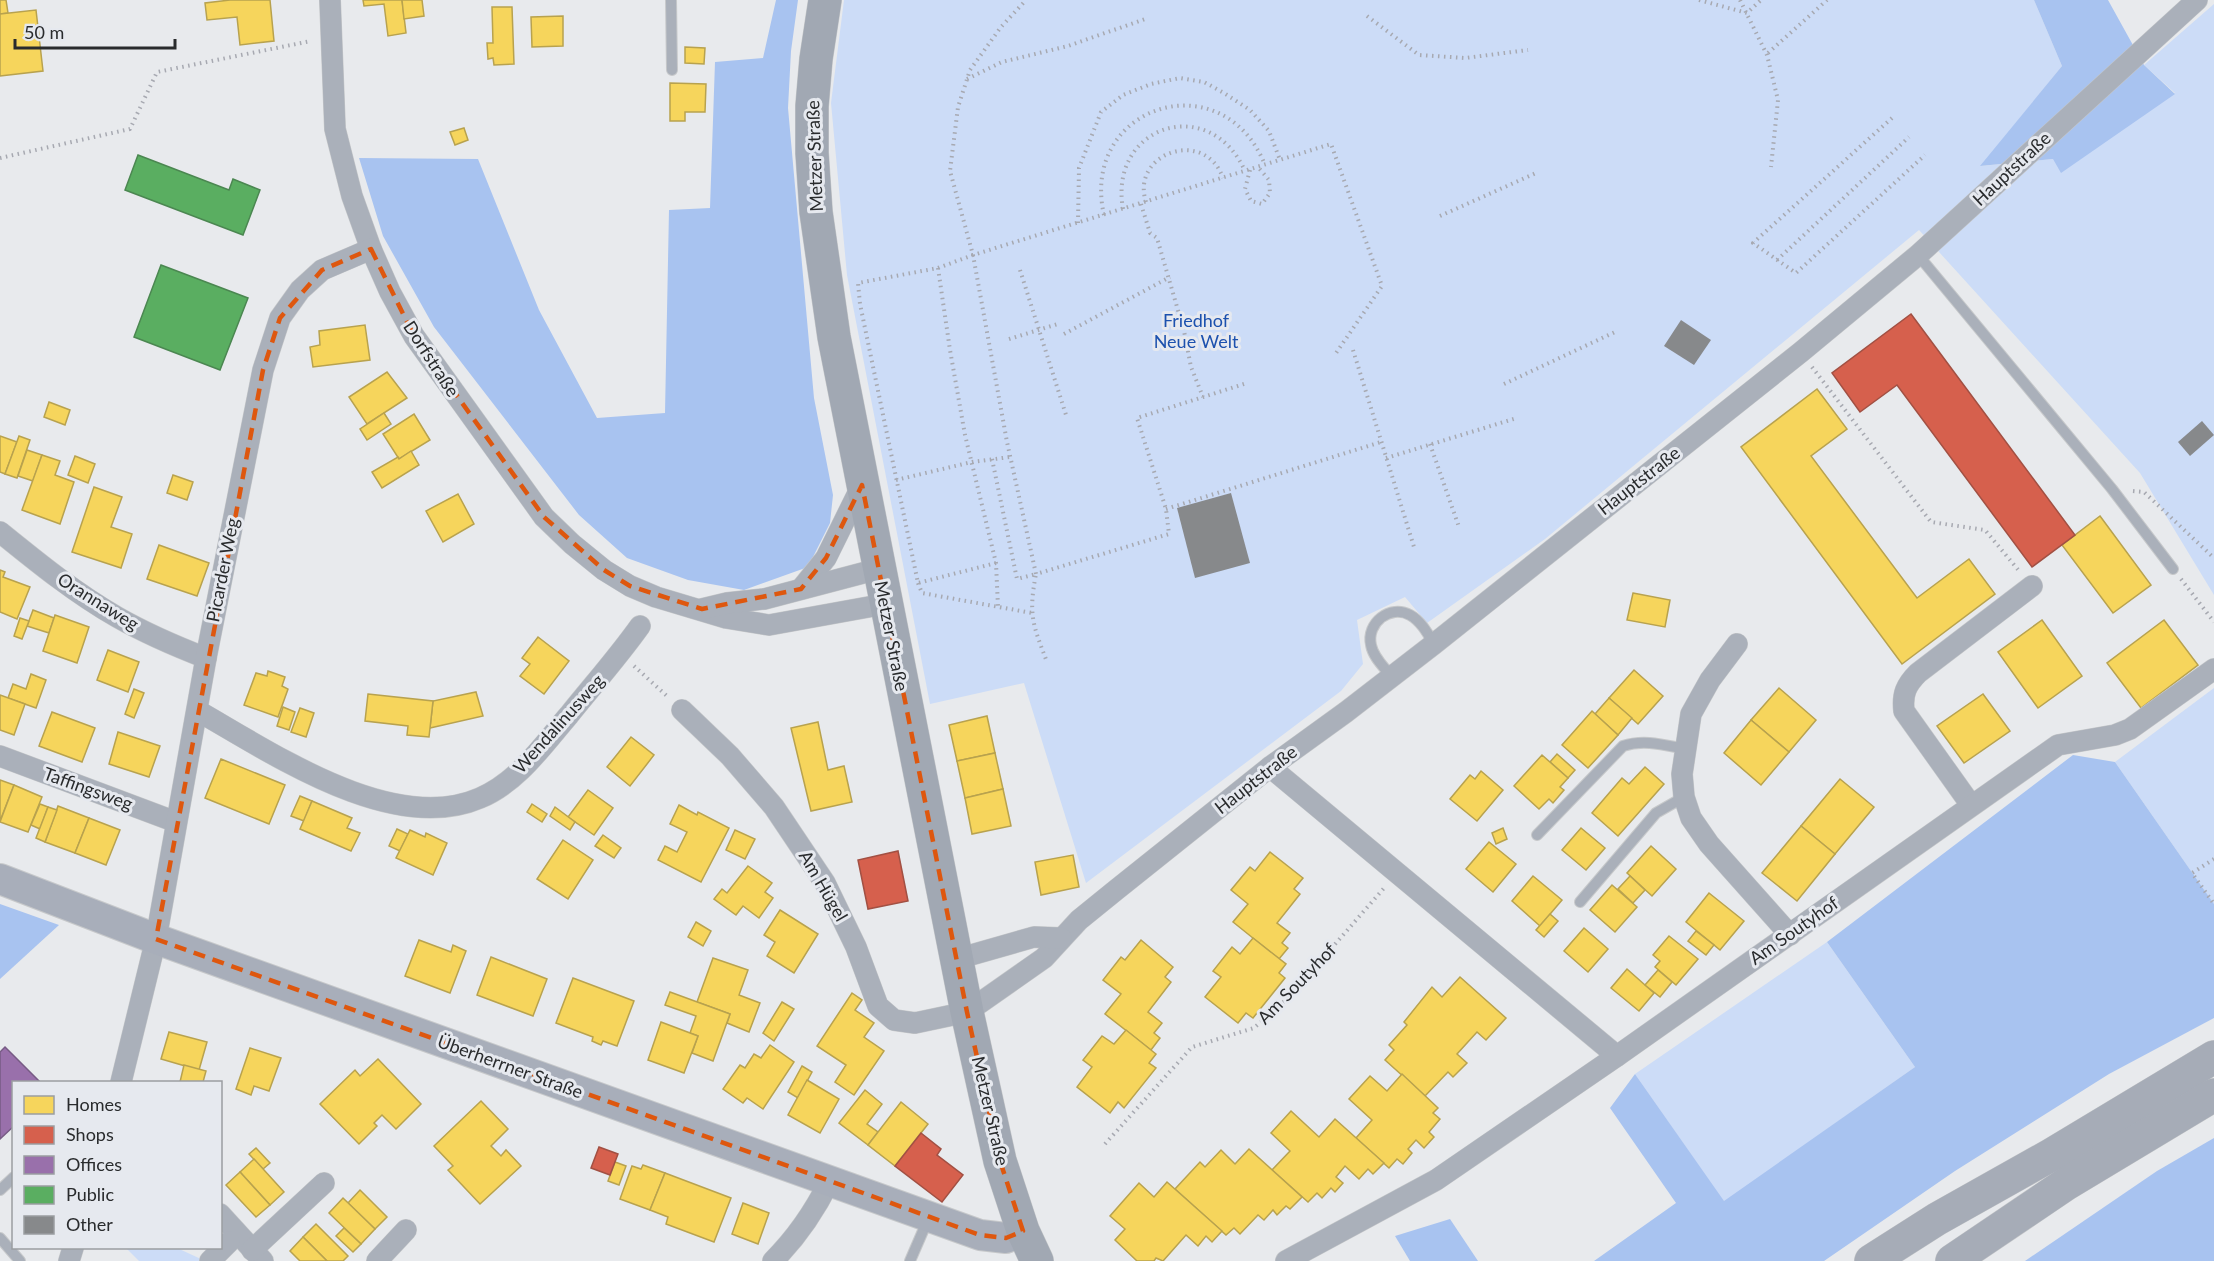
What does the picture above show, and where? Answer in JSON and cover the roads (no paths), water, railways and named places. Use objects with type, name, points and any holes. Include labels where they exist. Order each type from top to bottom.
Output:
[{"type":"highway","points":[[1871,1261],[1936,1220],[2051,1155],[2214,1057]]},
{"type":"highway","points":[[1953,1261],[2066,1184],[2214,1095]]},
{"type":"highway","points":[[1898,1261],[2051,1155]]},
{"type":"main road","name":"Metzer Straße","points":[[825,0],[812,106],[812,153],[816,212],[834,337],[967,1012],[1000,1161],[1023,1231],[1037,1261]]},
{"type":"main road","name":"Überherrner Straße","points":[[0,879],[156,939],[980,1235],[1006,1238],[1023,1231]]},
{"type":"street","name":"Dorfstraße","points":[[330,0],[335,129],[352,196],[371,249],[390,292],[414,336],[544,517],[572,544],[604,570],[621,580],[656,597],[726,618],[769,625],[885,604]]},
{"type":"street","name":"Hauptstraße","points":[[967,1012],[1044,958],[1079,920],[1116,890],[1270,767],[1434,644],[1783,367],[1918,255],[2197,0]]},
{"type":"street","name":"Picarder Weg","points":[[124,1074],[156,939],[206,658],[263,370],[280,318],[300,290],[322,270],[371,249]]},
{"type":"street","points":[[801,589],[826,558],[862,485]]},
{"type":"street","name":"Orannaweg","points":[[0,532],[42,567],[117,617],[206,658]]},
{"type":"street","name":"Dorfstraße","points":[[702,609],[764,598],[878,569]]},
{"type":"street","points":[[1971,805],[1904,711],[1902,696],[1907,683],[1918,672],[2032,585]]},
{"type":"street","name":"Wendalinusweg","points":[[198,711],[297,766],[367,798],[396,806],[428,808],[456,806],[481,798],[532,760],[619,655],[640,626]]},
{"type":"street","points":[[1737,644],[1710,680],[1691,714],[1682,774],[1684,797],[1691,818],[1709,844],[1790,934]]},
{"type":"street","name":"Am Soutyhof","points":[[1286,1261],[1436,1180],[1617,1056],[2058,745],[2115,735],[2130,729],[2214,669]]},
{"type":"street","name":"Am Hügel","points":[[682,710],[730,756],[774,807],[825,883],[856,947],[878,1006],[894,1020],[915,1023],[967,1012]]},
{"type":"street","name":"Taffingsweg","points":[[0,756],[176,822]]},
{"type":"street","points":[[1270,767],[1617,1056]]},
{"type":"street","points":[[957,959],[1034,937],[1061,938]]},
{"type":"street","points":[[773,1261],[812,1215],[829,1182]]},
{"type":"street","points":[[210,1261],[242,1248],[324,1183]]},
{"type":"street","points":[[222,1217],[242,1248]]},
{"type":"street","points":[[377,1261],[406,1230]]},
{"type":"lane","points":[[671,0],[672,70]]},
{"type":"lane","points":[[1918,255],[2112,489],[2173,569]]},
{"type":"lane","points":[[1391,676],[1379,661],[1371,645],[1370,636],[1378,620],[1393,612],[1411,615],[1423,627],[1434,644]]},
{"type":"lane","points":[[1537,835],[1623,746],[1634,742],[1645,742],[1685,749]]},
{"type":"lane","points":[[1580,902],[1656,813],[1684,797]]},
{"type":"lane","points":[[0,1190],[12,1180]]},
{"type":"lane","points":[[910,1261],[929,1217]]},
{"type":"lane","points":[[0,1238],[20,1261]]},
{"type":"park label","name":"Friedhof Neue Welt","points":[[1196,331]]}]
